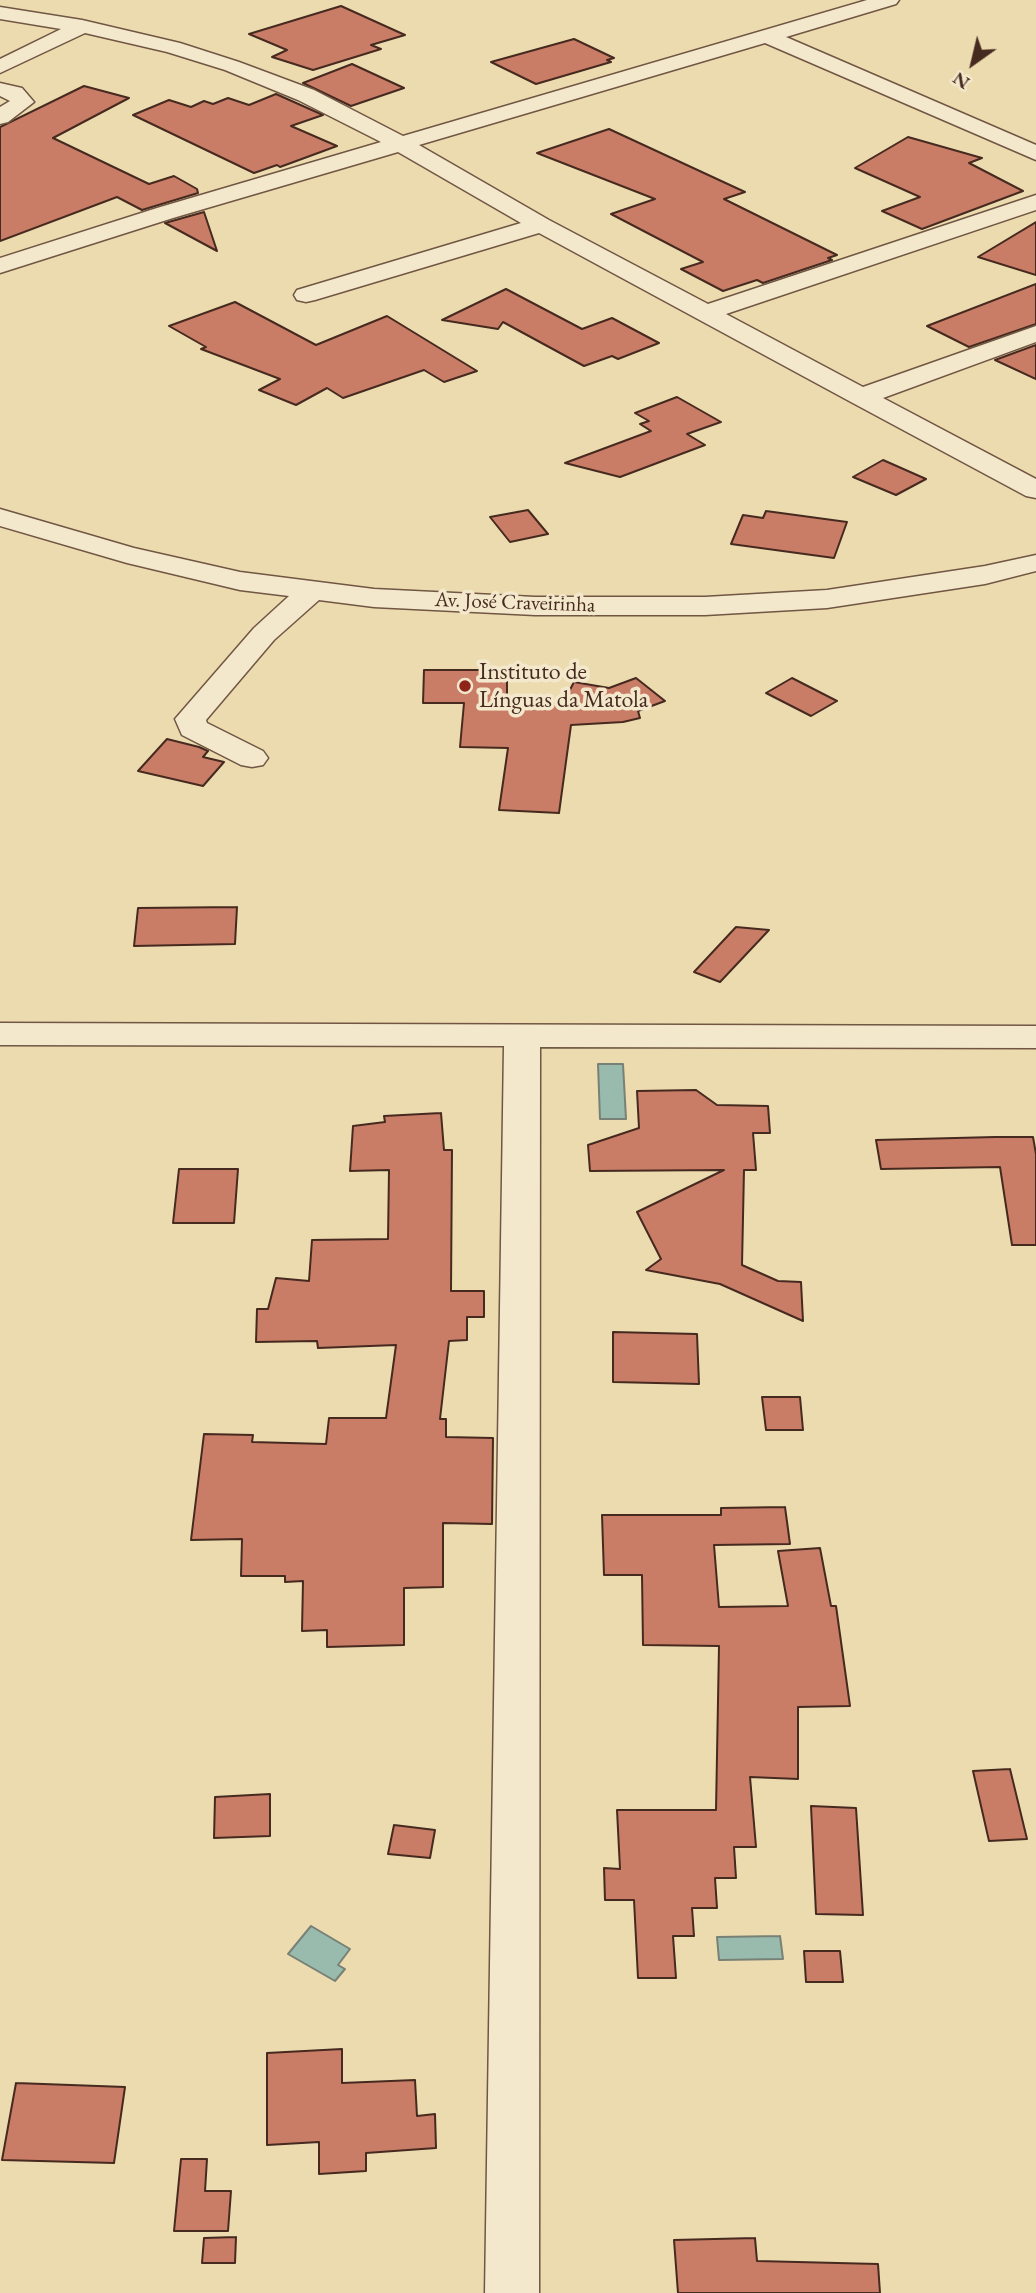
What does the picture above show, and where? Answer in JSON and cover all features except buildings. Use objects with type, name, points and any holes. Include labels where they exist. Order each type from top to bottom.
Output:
[{"type":"street","points":[[0,3],[10,0]]},
{"type":"street","points":[[0,266],[165,213],[890,0]]},
{"type":"street","points":[[0,13],[82,26],[173,47],[232,66],[306,95],[399,144],[541,225],[1036,489]]},
{"type":"street","points":[[0,67],[82,26]]},
{"type":"street","points":[[765,36],[1036,153]]},
{"type":"street","points":[[0,89],[14,93],[23,102],[0,117]]},
{"type":"street","points":[[706,313],[1036,202]]},
{"type":"street","points":[[306,295],[541,225]]},
{"type":"street","points":[[860,397],[1036,333]]},
{"type":"street","name":"Av. José Craveirinha","points":[[0,517],[139,558],[240,581],[374,597],[535,606],[705,606],[827,599],[985,575],[1036,563]]},
{"type":"street","points":[[252,758],[192,728],[190,719],[264,634],[313,590]]},
{"type":"street","points":[[0,1034],[1036,1037]]},
{"type":"street","points":[[512,2293],[522,1034]]},
{"type":"shaded area","points":[[598,1064],[623,1064],[626,1119],[600,1119]]},
{"type":"shaded area","points":[[311,1926],[350,1949],[338,1965],[345,1969],[335,1981],[288,1954]]},
{"type":"shaded area","points":[[780,1936],[783,1959],[719,1960],[717,1937]]},
{"type":"place","name":"Instituto de Línguas da Matola","points":[[465,686]]}]
